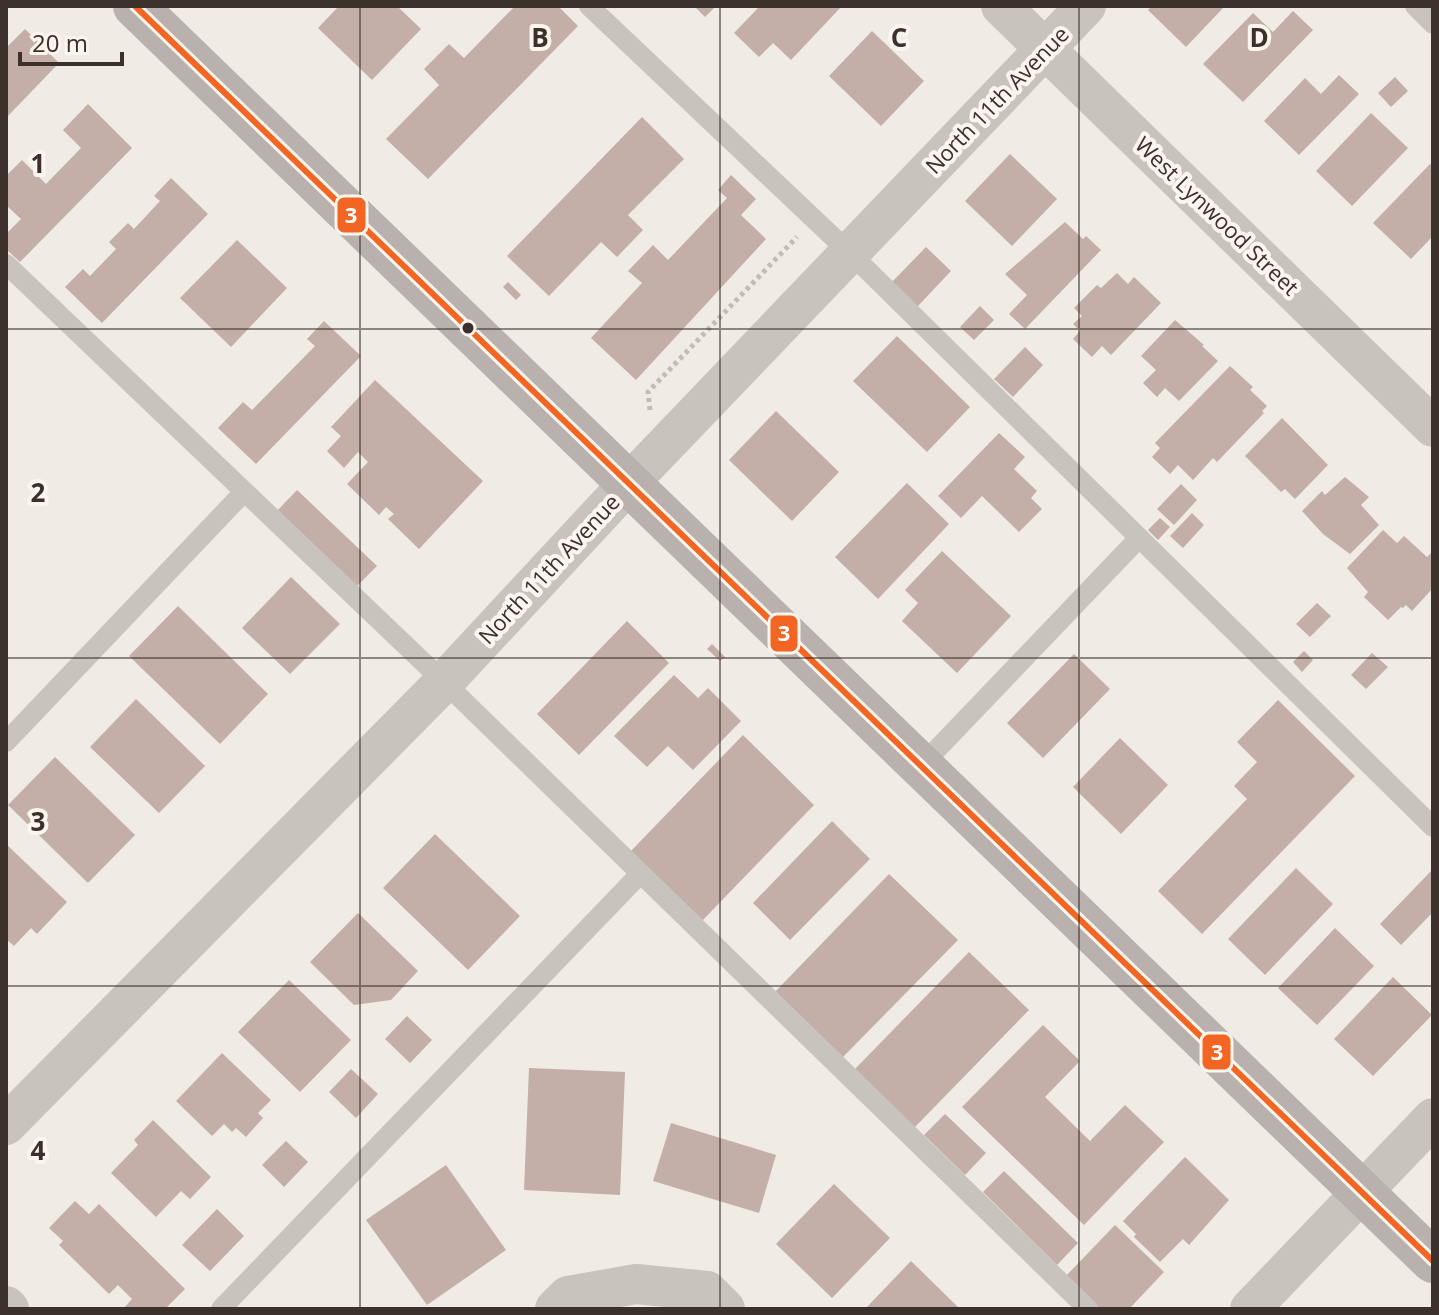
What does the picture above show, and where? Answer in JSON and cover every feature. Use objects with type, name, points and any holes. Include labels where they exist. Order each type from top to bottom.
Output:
[{"type":"main road","points":[[135,6],[1433,1261]]},
{"type":"street","name":"West Lynwood Street","points":[[1001,6],[1433,427]]},
{"type":"street","name":"North 11th Avenue","points":[[6,1125],[444,682],[628,484],[1086,6]]},
{"type":"street","points":[[1250,1309],[1433,1118]]},
{"type":"street","points":[[555,1309],[568,1296],[636,1284],[707,1291],[725,1309]]},
{"type":"lane","points":[[589,6],[851,254],[1433,827]]},
{"type":"lane","points":[[1415,6],[1433,24]]},
{"type":"lane","points":[[6,264],[444,682],[1088,1309]]},
{"type":"lane","points":[[6,742],[243,493]]},
{"type":"lane","points":[[920,767],[1139,538]]},
{"type":"lane","points":[[221,1309],[640,874]]},
{"type":"path","points":[[651,411],[648,392],[796,237],[805,243],[821,226]]},
{"type":"building","points":[[339,6],[397,6],[421,29],[372,80],[318,28]]},
{"type":"building","points":[[515,6],[558,6],[578,26],[428,179],[386,139],[439,85],[424,69],[449,44],[464,58]]},
{"type":"building","points":[[694,6],[716,6],[705,17]]},
{"type":"building","points":[[760,6],[842,6],[791,60],[773,43],[759,57],[734,33]]},
{"type":"building","points":[[1152,6],[1225,6],[1186,47],[1148,10]]},
{"type":"building","points":[[1293,11],[1313,30],[1243,102],[1203,64],[1253,13],[1273,32]]},
{"type":"building","points":[[25,29],[59,63],[6,118],[6,48]]},
{"type":"building","points":[[872,31],[924,81],[881,126],[829,76]]},
{"type":"building","points":[[1339,75],[1359,94],[1299,155],[1264,121],[1305,78],[1321,94]]},
{"type":"building","points":[[1395,77],[1408,91],[1391,107],[1378,93]]},
{"type":"building","points":[[88,104],[132,148],[20,262],[6,249],[6,234],[21,219],[6,205],[6,176],[22,160],[46,184],[81,148],[63,130]]},
{"type":"building","points":[[1371,113],[1408,148],[1352,206],[1316,171]]},
{"type":"building","points":[[642,117],[684,159],[628,215],[643,230],[617,257],[601,242],[549,296],[507,256]]},
{"type":"building","points":[[1010,154],[1057,199],[1012,246],[965,201]]},
{"type":"building","points":[[1430,164],[1433,167],[1433,236],[1411,259],[1373,223]]},
{"type":"building","points":[[731,175],[756,199],[741,215],[766,239],[636,380],[591,338],[642,283],[628,271],[653,245],[668,260],[727,198],[718,190]]},
{"type":"building","points":[[171,178],[208,214],[102,323],[65,287],[83,269],[90,276],[116,249],[109,242],[128,223],[134,229],[160,201],[154,196]]},
{"type":"building","points":[[1065,222],[1101,250],[1025,329],[1009,314],[1027,295],[1005,274]]},
{"type":"building","points":[[237,240],[287,288],[231,347],[180,298]]},
{"type":"building","points":[[926,247],[951,271],[917,307],[892,282]]},
{"type":"building","points":[[1117,273],[1128,284],[1134,277],[1161,303],[1111,355],[1102,346],[1092,357],[1073,339],[1080,331],[1073,324],[1082,316],[1074,308],[1097,285],[1101,288]]},
{"type":"building","points":[[508,282],[521,295],[516,300],[503,287]]},
{"type":"building","points":[[980,306],[994,320],[974,340],[960,327]]},
{"type":"building","points":[[1175,320],[1218,361],[1179,401],[1165,388],[1157,397],[1143,383],[1156,370],[1141,356]]},
{"type":"building","points":[[324,321],[361,356],[256,464],[218,428],[243,402],[252,410],[315,346],[307,339]]},
{"type":"building","points":[[897,336],[970,407],[927,452],[853,381]]},
{"type":"building","points":[[1025,347],[1043,365],[1013,397],[994,379]]},
{"type":"building","points":[[1230,366],[1253,387],[1250,390],[1267,406],[1262,411],[1264,413],[1217,462],[1213,458],[1193,480],[1178,465],[1170,474],[1152,457],[1160,448],[1155,443]]},
{"type":"building","points":[[375,380],[483,481],[419,549],[388,519],[394,514],[386,507],[379,515],[347,484],[368,462],[358,452],[344,468],[327,451],[341,436],[331,427]]},
{"type":"building","points":[[776,411],[839,472],[792,521],[729,460]]},
{"type":"building","points":[[1282,418],[1328,465],[1295,499],[1285,489],[1281,492],[1245,456]]},
{"type":"building","points":[[999,433],[1025,457],[1014,469],[1037,491],[1031,498],[1042,509],[1019,532],[982,496],[961,518],[938,496]]},
{"type":"building","points":[[1345,477],[1369,497],[1361,505],[1379,525],[1350,554],[1323,534],[1302,511],[1322,491],[1325,495]]},
{"type":"building","points":[[907,483],[949,524],[878,599],[835,557]]},
{"type":"building","points":[[1181,484],[1197,500],[1174,525],[1157,509]]},
{"type":"building","points":[[297,490],[377,566],[356,587],[276,512]]},
{"type":"building","points":[[1192,513],[1204,525],[1183,548],[1170,536]]},
{"type":"building","points":[[1160,518],[1170,527],[1158,540],[1148,530]]},
{"type":"building","points":[[1383,530],[1397,543],[1404,536],[1427,557],[1433,551],[1433,588],[1412,611],[1406,605],[1388,620],[1364,597],[1368,592],[1347,568]]},
{"type":"building","points":[[942,551],[1011,616],[957,673],[902,621],[918,603],[905,590]]},
{"type":"building","points":[[291,577],[340,624],[290,674],[242,628]]},
{"type":"building","points":[[1317,603],[1331,616],[1310,637],[1296,624]]},
{"type":"building","points":[[178,606],[268,694],[220,744],[129,656]]},
{"type":"building","points":[[627,621],[669,663],[579,755],[537,714]]},
{"type":"building","points":[[712,644],[725,657],[720,661],[707,649]]},
{"type":"building","points":[[1304,651],[1313,660],[1302,672],[1293,662]]},
{"type":"building","points":[[1372,653],[1388,667],[1366,689],[1351,675]]},
{"type":"building","points":[[1074,654],[1110,689],[1043,758],[1007,723]]},
{"type":"building","points":[[674,675],[698,698],[708,688],[741,721],[693,770],[668,746],[647,767],[614,736]]},
{"type":"building","points":[[136,699],[205,766],[159,813],[90,747]]},
{"type":"building","points":[[1278,700],[1355,776],[1202,934],[1158,891],[1247,799],[1234,786],[1257,762],[1237,742]]},
{"type":"building","points":[[743,735],[814,805],[700,923],[629,853]]},
{"type":"building","points":[[1120,738],[1168,785],[1121,834],[1073,787]]},
{"type":"building","points":[[55,757],[135,835],[88,883],[8,805]]},
{"type":"building","points":[[832,821],[870,859],[790,940],[753,903]]},
{"type":"building","points":[[435,834],[520,916],[468,970],[383,888]]},
{"type":"building","points":[[6,844],[67,902],[37,934],[31,928],[14,946],[6,939]]},
{"type":"building","points":[[1296,868],[1333,904],[1265,975],[1228,939]]},
{"type":"building","points":[[1433,869],[1433,912],[1401,945],[1380,924]]},
{"type":"building","points":[[889,874],[958,940],[840,1060],[773,994]]},
{"type":"building","points":[[358,913],[418,971],[391,1000],[354,1005],[310,962]]},
{"type":"building","points":[[1335,928],[1374,966],[1317,1025],[1278,988]]},
{"type":"building","points":[[969,952],[1029,1010],[914,1128],[855,1069]]},
{"type":"building","points":[[1393,977],[1432,1015],[1373,1076],[1334,1039]]},
{"type":"building","points":[[289,980],[351,1040],[300,1092],[238,1032]]},
{"type":"building","points":[[407,1016],[432,1040],[410,1063],[385,1039]]},
{"type":"building","points":[[1043,1025],[1080,1061],[1045,1097],[1090,1141],[1125,1105],[1164,1142],[1084,1225],[962,1107]]},
{"type":"building","points":[[222,1053],[271,1100],[258,1113],[263,1118],[246,1137],[236,1128],[232,1132],[224,1124],[212,1136],[176,1101]]},
{"type":"building","points":[[529,1068],[625,1072],[620,1195],[524,1190]]},
{"type":"building","points":[[351,1069],[378,1094],[356,1118],[329,1092]]},
{"type":"building","points":[[945,1114],[986,1153],[965,1175],[924,1135]]},
{"type":"building","points":[[153,1120],[211,1177],[190,1199],[181,1191],[156,1217],[111,1173],[138,1145],[134,1140]]},
{"type":"building","points":[[671,1123],[776,1155],[759,1213],[653,1181]]},
{"type":"building","points":[[286,1141],[308,1162],[284,1187],[262,1165]]},
{"type":"building","points":[[1185,1157],[1229,1200],[1189,1245],[1183,1239],[1160,1262],[1134,1237],[1136,1234],[1123,1221]]},
{"type":"building","points":[[446,1165],[506,1250],[427,1305],[366,1220]]},
{"type":"building","points":[[1004,1171],[1078,1243],[1057,1265],[983,1192]]},
{"type":"building","points":[[834,1184],[890,1238],[832,1298],[776,1244]]},
{"type":"building","points":[[75,1201],[89,1214],[99,1204],[185,1289],[165,1309],[123,1309],[132,1299],[118,1285],[109,1294],[59,1245],[63,1241],[49,1228]]},
{"type":"building","points":[[217,1209],[244,1236],[210,1271],[182,1245]]},
{"type":"building","points":[[1115,1225],[1164,1272],[1129,1309],[1100,1309],[1066,1276]]},
{"type":"building","points":[[911,1261],[960,1309],[865,1309]]},
{"type":"transit line","name":"3","points":[[135,6],[1433,1261]]}]
